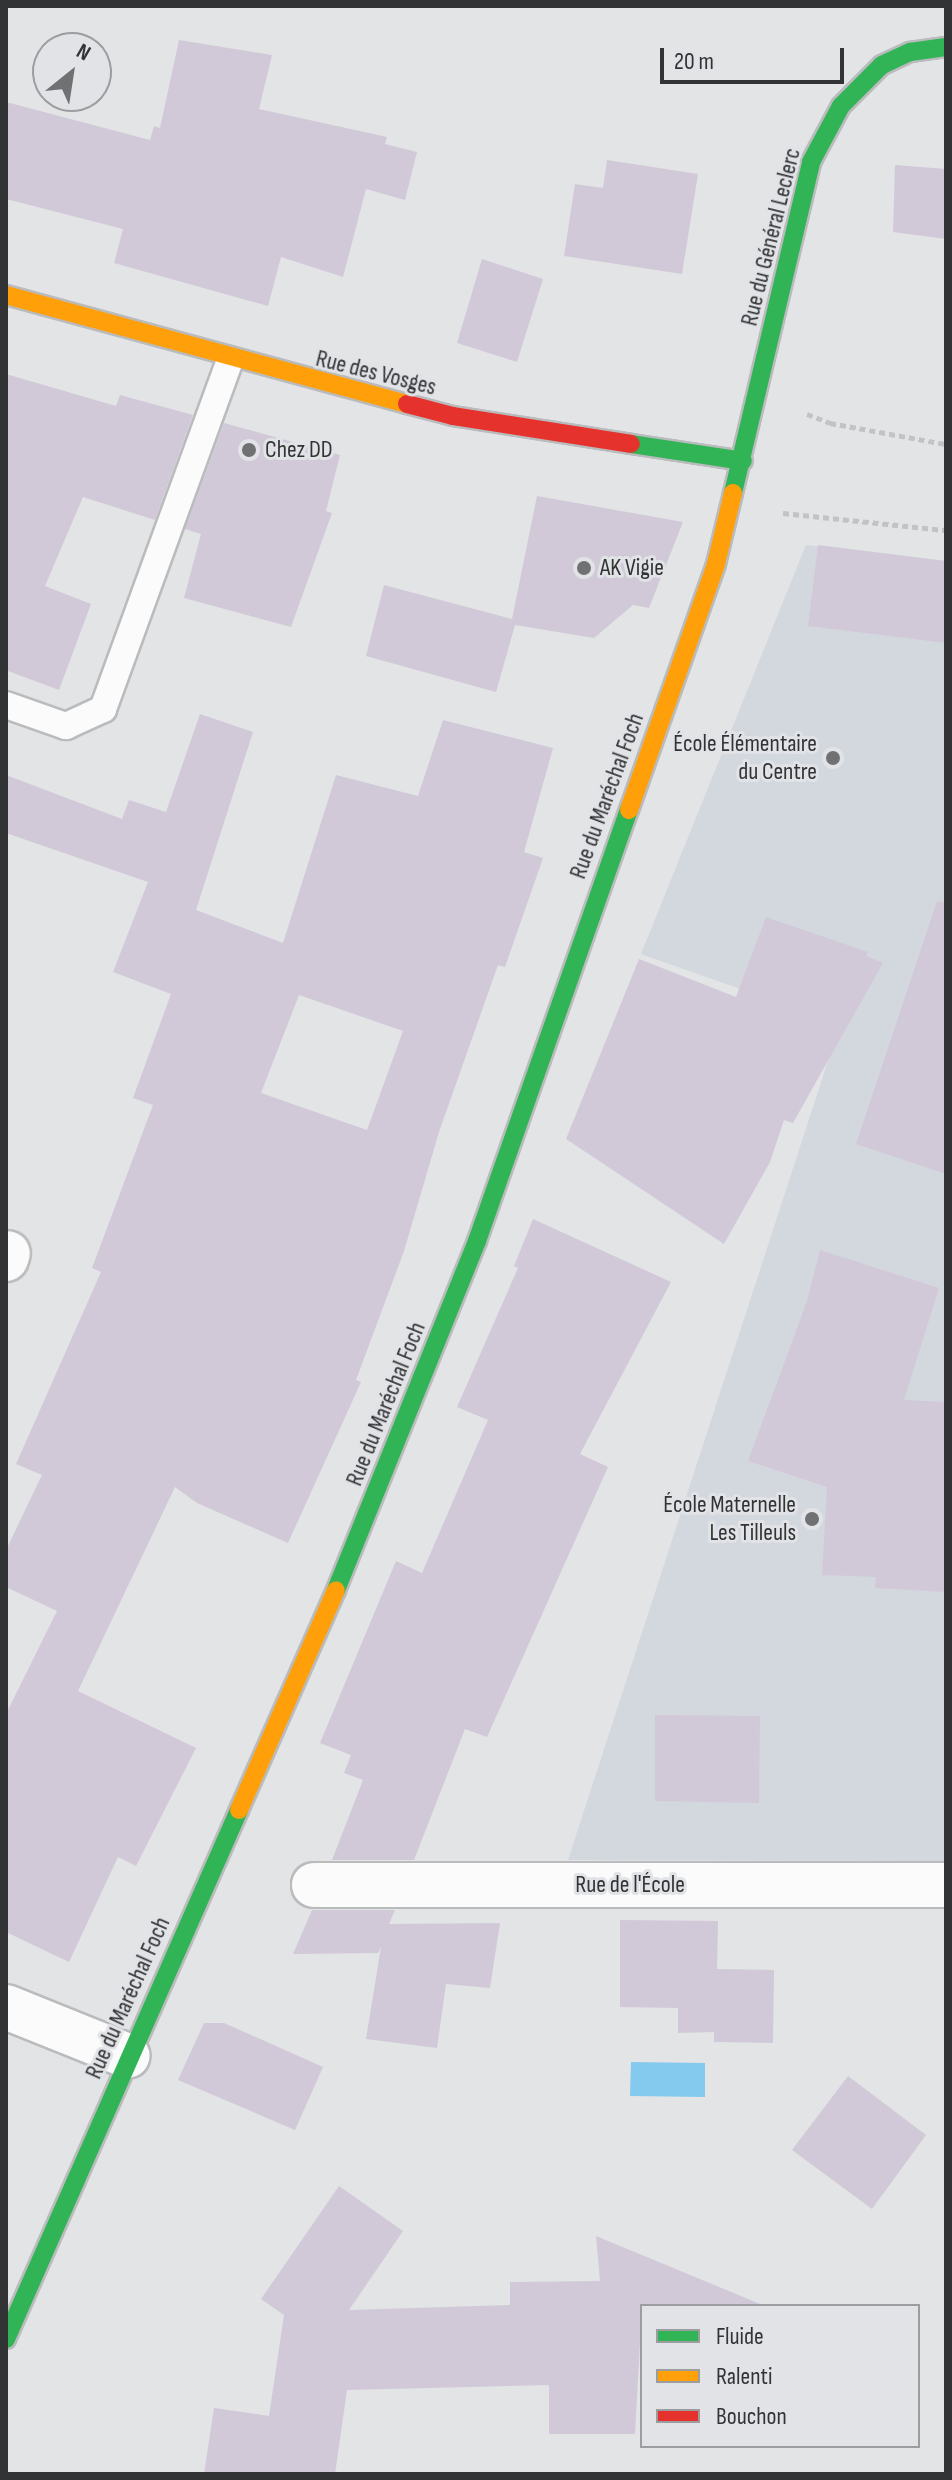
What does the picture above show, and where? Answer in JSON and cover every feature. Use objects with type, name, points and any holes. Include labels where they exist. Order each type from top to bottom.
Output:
[{"type":"street","name":"Rue du Général Leclerc","points":[[743,461],[811,162],[825,129],[882,65],[910,52],[946,47]]},
{"type":"street","name":"Rue des Vosges","points":[[6,295],[230,360],[453,416],[743,461]]},
{"type":"street","name":"Rue du Maréchal Foch","points":[[6,2339],[128,2056],[350,1558],[443,1327],[716,564],[743,461]]},
{"type":"street","name":"Rue de l'École","points":[[314,1885],[946,1885]]},
{"type":"street","points":[[6,2007],[128,2056]]},
{"type":"lane","points":[[6,705],[66,726],[103,709],[230,360]]},
{"type":"path","points":[[758,393],[830,423],[946,444]]},
{"type":"path","points":[[731,506],[946,530]]},
{"type":"shaded area","points":[[806,545],[946,561],[946,1861],[568,1860],[840,1024],[641,954]]},
{"type":"water","points":[[631,2062],[705,2063],[705,2097],[630,2096]]},
{"type":"building","points":[[179,40],[272,55],[259,109],[387,137],[385,144],[417,152],[405,200],[366,189],[343,277],[281,257],[268,306],[114,263],[123,229],[6,199],[6,102],[32,109],[32,112],[44,112],[150,140],[154,126],[160,128]]},
{"type":"building","points":[[607,160],[698,174],[682,274],[564,256],[575,184],[603,188]]},
{"type":"building","points":[[895,165],[946,169],[946,239],[893,232]]},
{"type":"building","points":[[482,259],[543,279],[517,362],[457,343]]},
{"type":"building","points":[[6,374],[116,406],[120,395],[193,415],[155,520],[83,497],[45,586],[91,604],[59,690],[8,671],[6,675]]},
{"type":"building","points":[[224,423],[340,455],[326,511],[332,513],[291,627],[184,598],[201,534],[185,529]]},
{"type":"building","points":[[537,496],[683,522],[649,608],[633,605],[594,638],[515,625],[496,692],[366,656],[384,585],[512,619]]},
{"type":"building","points":[[818,545],[946,561],[946,643],[808,626]]},
{"type":"building","points":[[200,714],[253,732],[196,910],[283,943],[336,775],[418,796],[443,720],[553,748],[524,852],[543,858],[505,967],[498,965],[439,1132],[404,1251],[356,1380],[361,1382],[288,1543],[197,1503],[175,1487],[78,1691],[196,1748],[136,1866],[118,1857],[69,1962],[6,1932],[6,1714],[57,1611],[6,1587],[6,1550],[42,1475],[16,1464],[101,1272],[92,1268],[153,1105],[133,1098],[171,994],[113,972],[148,882],[6,833],[6,775],[122,819],[129,800],[166,812]],"holes":[[[299,995],[403,1031],[367,1130],[261,1093]]]},
{"type":"building","points":[[937,901],[946,903],[946,1174],[856,1144]]},
{"type":"building","points":[[766,917],[868,952],[866,956],[883,963],[793,1123],[784,1120],[770,1162],[724,1244],[566,1139],[639,959],[736,997]]},
{"type":"building","points":[[533,1219],[671,1282],[580,1454],[608,1467],[487,1737],[465,1729],[414,1860],[332,1860],[363,1780],[344,1773],[351,1755],[320,1743],[396,1561],[422,1573],[488,1420],[457,1407],[518,1268],[514,1266]]},
{"type":"building","points":[[820,1250],[939,1288],[904,1400],[946,1402],[946,1592],[875,1588],[876,1577],[822,1575],[827,1487],[748,1461],[807,1301]]},
{"type":"building","points":[[655,1715],[760,1716],[759,1803],[655,1801]]},
{"type":"building","points":[[312,1910],[395,1910],[389,1924],[500,1923],[490,1988],[446,1984],[437,2048],[366,2039],[381,1947],[378,1953],[293,1954]]},
{"type":"building","points":[[620,1920],[718,1921],[717,1969],[774,1970],[773,2043],[714,2042],[714,2032],[678,2033],[678,2008],[620,2007]]},
{"type":"building","points":[[204,2023],[224,2023],[323,2067],[295,2130],[178,2080]]},
{"type":"building","points":[[848,2076],[926,2135],[872,2209],[792,2150]]},
{"type":"building","points":[[339,2186],[403,2231],[349,2310],[510,2305],[510,2282],[600,2281],[596,2236],[760,2304],[640,2304],[635,2434],[549,2434],[549,2385],[347,2390],[335,2474],[204,2474],[214,2408],[269,2416],[284,2315],[261,2299]]},
{"type":"traffic: fast","points":[[733,493],[811,162],[841,106],[882,65],[910,52],[946,47]]},
{"type":"traffic: fast","points":[[631,444],[743,461]]},
{"type":"traffic: fast","points":[[336,1590],[477,1241],[629,810]]},
{"type":"traffic: fast","points":[[6,2339],[239,1810]]},
{"type":"traffic: slow","points":[[6,295],[407,404]]},
{"type":"traffic: slow","points":[[629,810],[716,564],[733,493]]},
{"type":"traffic: slow","points":[[239,1810],[336,1590]]},
{"type":"traffic: jam","points":[[407,404],[453,416],[631,444]]},
{"type":"place","name":"Chez DD","points":[[249,450]]},
{"type":"place","name":"AK Vigie","points":[[584,568]]},
{"type":"place","name":"École Élémentaire du Centre","points":[[833,758]]},
{"type":"place","name":"École Maternelle Les Tilleuls","points":[[812,1519]]}]
